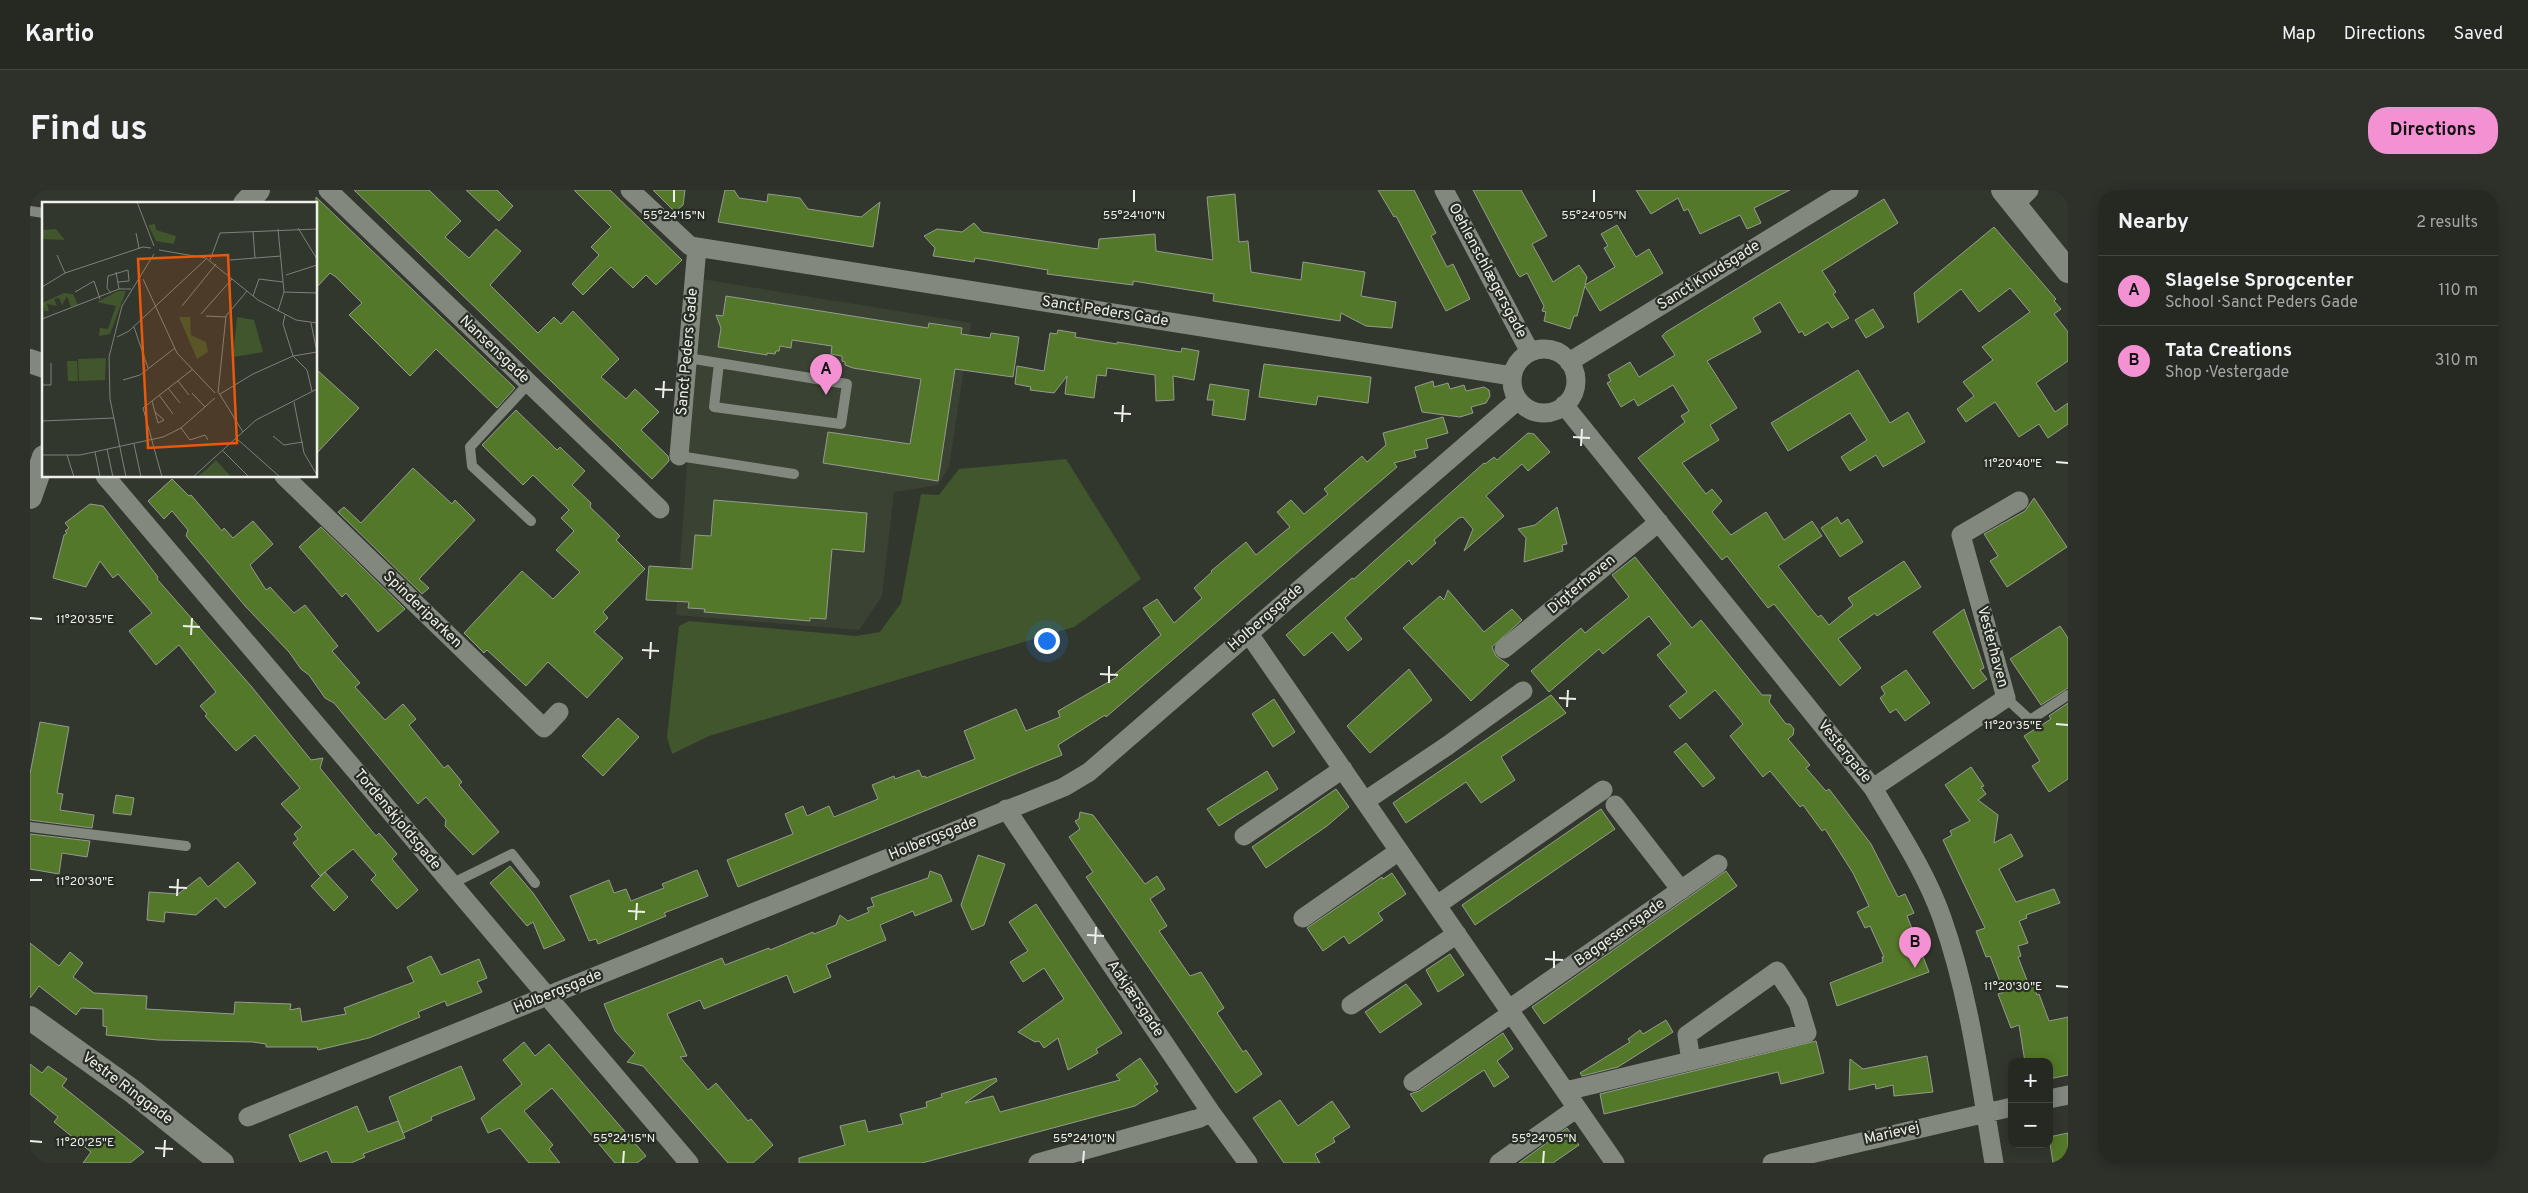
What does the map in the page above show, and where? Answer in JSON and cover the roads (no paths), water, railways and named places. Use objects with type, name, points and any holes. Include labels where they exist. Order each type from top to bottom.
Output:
[{"type":"street","points":[[247,202],[258,190]]},
{"type":"street","name":"Nansensgade","points":[[328,190],[660,509]]},
{"type":"street","name":"Sanct Peders Gade","points":[[630,190],[690,246],[1512,376]]},
{"type":"street","name":"Oehlenschlægersgade","points":[[1444,190],[1530,352]]},
{"type":"street","name":"Sanct Knudsgade","points":[[1569,362],[1849,190]]},
{"type":"street","points":[[2016,195],[2068,271]]},
{"type":"street","name":"Sanct Peders Gade","points":[[679,456],[698,247]]},
{"type":"street","points":[[1540,349],[1551,350],[1569,362],[1574,373],[1575,385],[1572,396],[1564,406],[1552,412],[1540,412],[1528,408],[1518,400],[1512,384],[1512,376],[1521,358],[1530,352],[1540,349]]},
{"type":"street","points":[[30,361],[42,365]]},
{"type":"street","name":"Holbergsgade","points":[[248,1117],[1064,787],[1089,772],[1518,400]]},
{"type":"street","name":"Vestergade","points":[[1564,406],[1873,788],[1913,855],[1942,916],[1965,991],[1994,1163]]},
{"type":"street","points":[[30,497],[42,463]]},
{"type":"street","name":"Tordenskjoldsgade","points":[[107,478],[689,1163]]},
{"type":"street","name":"Spinderiparken","points":[[286,478],[544,728],[559,712]]},
{"type":"street","name":"Vesterhaven","points":[[1873,788],[2006,698],[1961,535],[2019,501]]},
{"type":"street","name":"Digterhaven","points":[[1504,649],[1659,522]]},
{"type":"street","points":[[1249,634],[1615,1163]]},
{"type":"street","points":[[1365,801],[1447,746],[1523,690]]},
{"type":"street","points":[[1244,836],[1343,769]]},
{"type":"street","name":"Baggesensgade","points":[[1437,905],[1609,798],[1681,890]]},
{"type":"street","name":"Aakjærsgade","points":[[1006,809],[1248,1163]]},
{"type":"street","points":[[1303,918],[1399,851]]},
{"type":"street","name":"Baggesensgade","points":[[1413,1082],[1718,864]]},
{"type":"street","points":[[1351,1005],[1457,934]]},
{"type":"street","points":[[1566,1092],[1807,1033],[1798,1003],[1776,971],[1688,1035],[1691,1061]]},
{"type":"street","name":"Vestre Ringgade","points":[[30,1018],[132,1091],[222,1163]]},
{"type":"street","points":[[2053,1098],[2068,1095]]},
{"type":"street","points":[[1499,1163],[1577,1108]]},
{"type":"street","name":"Marievej","points":[[1772,1163],[2008,1108]]},
{"type":"street","points":[[1038,1163],[1200,1118],[1210,1110]]},
{"type":"lane","points":[[688,358],[719,363],[847,384],[841,424],[714,406],[719,363]]},
{"type":"lane","points":[[529,383],[470,447],[472,466],[531,521]]},
{"type":"lane","points":[[679,456],[794,474]]},
{"type":"lane","points":[[2006,698],[2030,720],[2068,696]]},
{"type":"lane","points":[[30,828],[186,846]]},
{"type":"lane","points":[[451,884],[512,854],[535,883]]},
{"type":"place","name":"Slagelse Sprogcenter","points":[[826,395]]},
{"type":"place","name":"Tata Creations","points":[[1915,968]]}]
